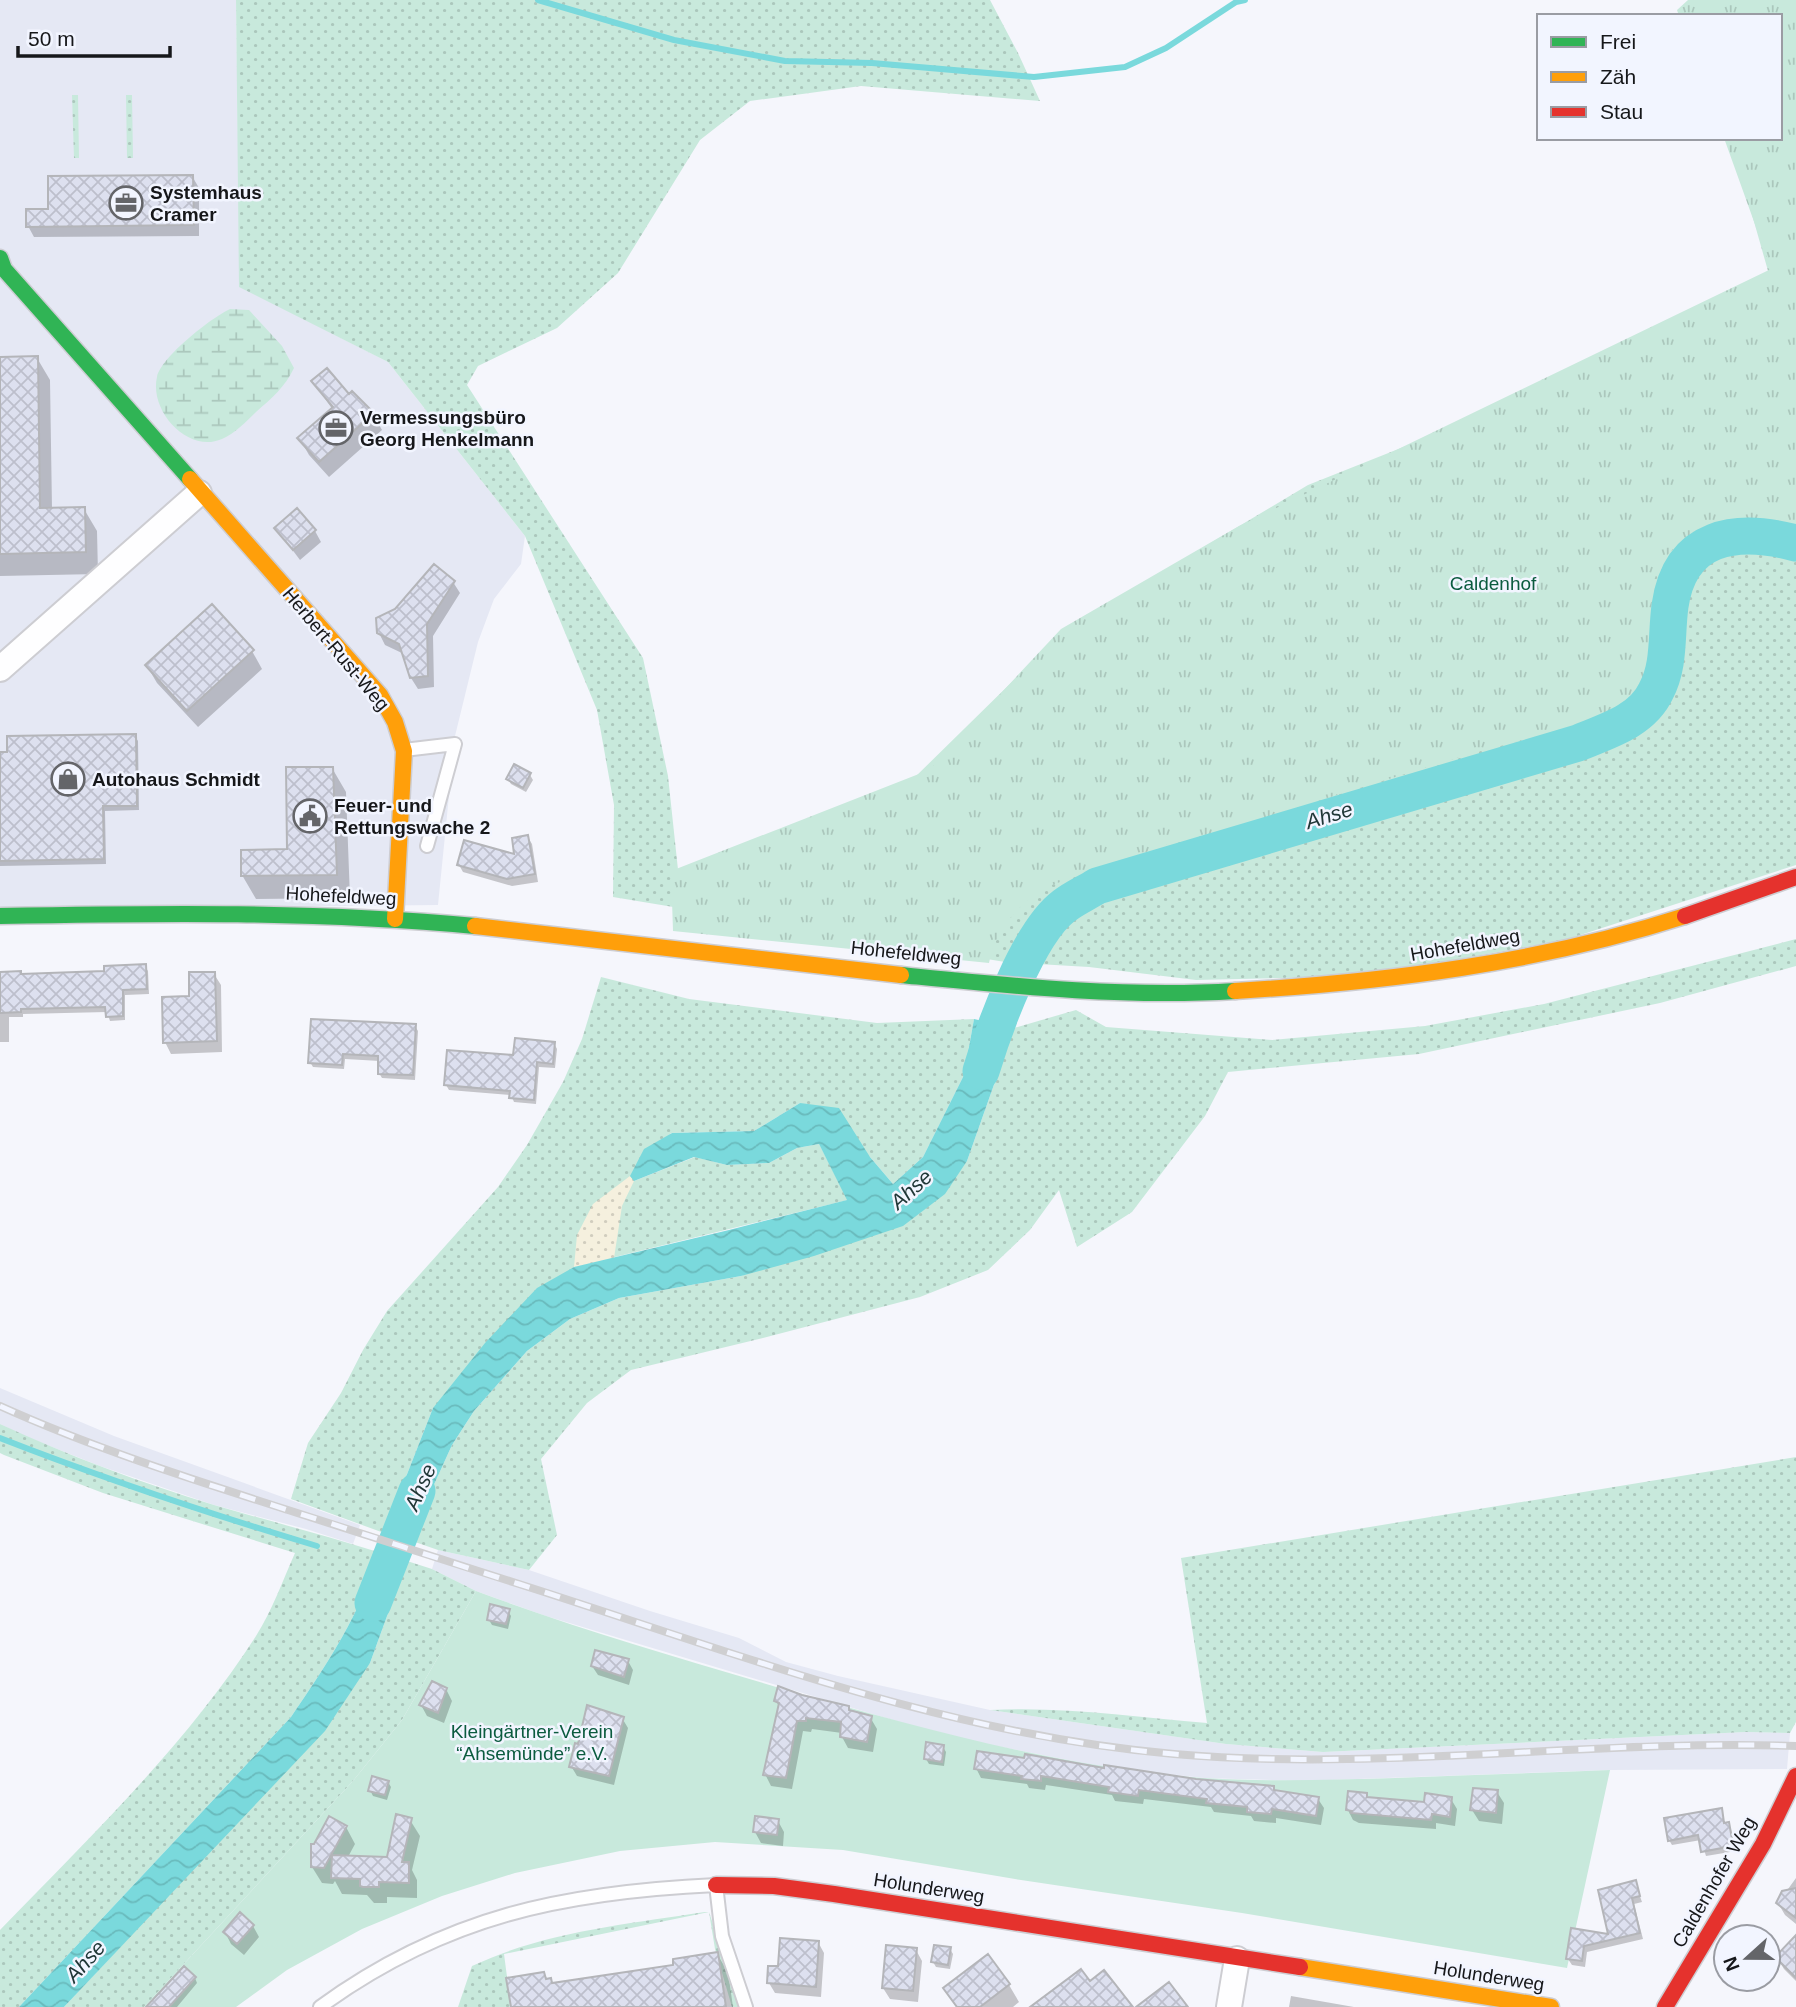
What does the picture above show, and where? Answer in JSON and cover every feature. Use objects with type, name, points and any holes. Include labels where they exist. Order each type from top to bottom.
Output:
[{"type":"street","name":"Herbert-Rust-Weg","points":[[0,258],[4,269],[380,695],[396,722],[404,751],[396,919]]},
{"type":"street","points":[[0,669],[199,493]]},
{"type":"street","name":"Hohefeldweg","points":[[0,916],[246,913],[396,919],[962,980],[1149,993],[1328,986],[1422,975],[1516,959],[1639,930],[1714,908],[1796,877]]},
{"type":"street","name":"Caldenhofer Weg","points":[[1665,2007],[1763,1844],[1796,1776]]},
{"type":"street","name":"Holunderweg","points":[[716,1885],[774,1886],[834,1894],[1551,2007]]},
{"type":"street","points":[[1229,2007],[1237,1959]]},
{"type":"lane","points":[[404,751],[455,744],[428,846]]},
{"type":"lane","points":[[716,1885],[722,1936],[746,2007]]},
{"type":"lane","name":"Holunderweg","points":[[320,2007],[365,1976],[399,1957],[485,1920],[541,1905],[624,1890],[716,1885]]},
{"type":"shaded area","points":[[0,0],[236,0],[240,286],[388,362],[525,536],[521,564],[494,599],[478,642],[455,736],[438,905],[0,910]]},
{"type":"shaded area","points":[[0,1388],[114,1436],[360,1525],[353,1544],[214,1505],[100,1466],[22,1435],[0,1424]]},
{"type":"shaded area","points":[[438,1550],[529,1570],[739,1638],[786,1662],[990,1710],[1226,1744],[1323,1752],[1746,1732],[1790,1733],[1787,1769],[1610,1770],[1302,1781],[1204,1778],[1108,1768],[966,1740],[546,1616],[476,1591],[432,1569]]},
{"type":"green space","points":[[236,0],[990,0],[1040,101],[861,86],[750,101],[700,140],[618,273],[557,328],[478,366],[467,385],[643,658],[668,776],[679,879],[912,780],[1065,630],[1308,485],[1514,403],[1772,285],[1732,144],[1782,140],[1782,14],[1796,0],[1796,865],[1565,940],[1364,976],[1196,980],[1089,967],[1005,962],[613,897],[614,805],[597,710],[525,536],[388,362],[239,287]]},
{"type":"green space","name":"Caldenhof","points":[[1688,0],[1796,0],[1796,529],[1748,521],[1706,529],[1680,543],[1662,560],[1653,583],[1648,664],[1639,687],[1615,711],[1560,731],[1473,753],[1221,831],[1166,845],[1043,888],[1024,903],[1002,930],[989,963],[673,931],[671,871],[929,770],[1061,629],[1239,526],[1771,269],[1725,140],[1782,140],[1782,14],[1678,14],[1677,10]]},
{"type":"green space","points":[[72,95],[78,95],[79,158],[74,158]]},
{"type":"green space","points":[[126,95],[132,95],[133,158],[127,158]]},
{"type":"green space","points":[[230,309],[249,310],[282,346],[294,368],[278,392],[236,431],[222,439],[209,442],[196,440],[184,435],[165,416],[156,390],[157,377],[167,359],[177,349],[200,329]]},
{"type":"green space","points":[[1796,939],[1796,966],[1660,1003],[1419,1054],[1228,1072],[1205,1116],[1132,1212],[1077,1247],[1059,1190],[1030,1230],[988,1270],[920,1297],[631,1370],[587,1403],[541,1459],[557,1535],[529,1570],[438,1550],[415,1542],[432,1489],[452,1445],[474,1411],[527,1351],[570,1319],[619,1298],[741,1276],[967,1161],[1014,1028],[1076,1010],[1106,1027],[1272,1040],[1425,1026],[1544,1004]]},
{"type":"green space","points":[[601,977],[689,999],[877,1023],[974,1019],[964,1075],[923,1157],[893,1184],[870,1157],[800,1103],[754,1131],[671,1133],[634,1181],[695,1157],[727,1165],[769,1163],[797,1148],[819,1144],[848,1200],[574,1267],[433,1408],[384,1533],[291,1499],[308,1443],[341,1393],[387,1311],[498,1187],[527,1145],[563,1082],[582,1039]]},
{"type":"green space","points":[[0,1424],[79,1458],[160,1488],[378,1552],[353,1617],[291,1717],[19,2007],[0,2007],[0,1930],[136,1789],[199,1715],[262,1626],[295,1553],[103,1493],[4,1455],[0,1453]]},
{"type":"green space","points":[[1796,1457],[1796,1722],[1790,1733],[1746,1732],[1323,1752],[1226,1744],[990,1710],[1072,1711],[1207,1723],[1181,1558]]},
{"type":"green space","points":[[407,1561],[432,1569],[476,1591],[402,1720],[353,1781],[144,2007],[64,2007],[193,1869],[370,1663]]},
{"type":"green space","name":"Kleingärtner-Verein “Ahsemünde” e.V.","points":[[476,1591],[630,1643],[838,1705],[992,1744],[1097,1765],[1203,1778],[1275,1780],[1610,1770],[1567,1968],[843,1850],[715,1842],[620,1851],[515,1873],[442,1896],[362,1929],[287,1970],[236,2007],[144,2007],[353,1781],[402,1720]]},
{"type":"green space","points":[[709,1912],[504,1954],[511,2007],[458,2007],[472,1966],[499,1954],[586,1931]]},
{"type":"green space","points":[[709,1912],[741,2007],[732,2007],[715,1949]]},
{"type":"sand","points":[[630,1176],[634,1181],[622,1206],[614,1258],[574,1267],[577,1235],[593,1204]]},
{"type":"water","points":[[974,1019],[1014,1028],[967,1161],[945,1194],[903,1226],[814,1256],[741,1276],[619,1298],[570,1319],[527,1351],[474,1411],[452,1445],[432,1489],[415,1542],[384,1533],[433,1408],[485,1343],[537,1288],[574,1267],[847,1200],[819,1144],[797,1148],[769,1163],[727,1165],[694,1157],[634,1181],[630,1176],[644,1149],[672,1133],[754,1131],[800,1103],[839,1108],[870,1157],[893,1184],[923,1157],[964,1075]]},
{"type":"water","points":[[378,1552],[407,1561],[370,1663],[325,1731],[64,2007],[19,2007],[291,1717],[353,1617]]},
{"type":"building","points":[[193,175],[194,225],[26,227],[26,209],[48,209],[48,176]]},
{"type":"building","points":[[38,356],[40,508],[85,507],[86,552],[0,554],[0,357]]},
{"type":"building","points":[[327,368],[349,394],[352,391],[374,413],[319,462],[297,438],[333,407],[311,381]]},
{"type":"building","points":[[297,508],[316,530],[293,550],[274,528]]},
{"type":"building","points":[[434,564],[455,581],[427,624],[428,676],[410,678],[399,644],[377,633],[376,618],[395,609]]},
{"type":"building","points":[[212,604],[254,650],[187,711],[145,665]]},
{"type":"building","name":"Autohaus Schmidt","points":[[136,734],[137,806],[103,806],[104,859],[0,861],[0,752],[7,752],[7,736]]},
{"type":"building","points":[[514,764],[531,773],[523,788],[506,779]]},
{"type":"building","name":"Feuer- und Rettungswache 2","points":[[286,767],[333,767],[337,875],[241,876],[241,850],[287,849]]},
{"type":"building","points":[[528,835],[535,874],[507,879],[457,865],[464,840],[514,854],[512,838]]},
{"type":"building","points":[[146,964],[147,989],[123,990],[123,1016],[106,1017],[105,1007],[21,1009],[21,1012],[0,1013],[0,972],[21,971],[21,974],[104,971],[104,966]]},
{"type":"building","points":[[189,972],[215,972],[217,1041],[163,1043],[162,997],[189,996]]},
{"type":"building","points":[[311,1019],[416,1024],[413,1075],[378,1074],[378,1056],[343,1054],[342,1065],[308,1063]]},
{"type":"building","points":[[515,1038],[555,1042],[553,1064],[537,1062],[534,1100],[509,1098],[510,1091],[444,1085],[447,1050],[513,1055]]},
{"type":"building","points":[[490,1604],[510,1609],[506,1624],[487,1620]]},
{"type":"building","points":[[595,1650],[629,1659],[624,1677],[591,1666]]},
{"type":"building","points":[[432,1681],[447,1688],[438,1713],[419,1705]]},
{"type":"building","points":[[778,1686],[802,1695],[849,1706],[849,1710],[872,1716],[867,1742],[840,1737],[841,1722],[806,1718],[806,1721],[797,1721],[786,1778],[763,1775],[779,1703],[774,1701]]},
{"type":"building","points":[[587,1705],[624,1717],[609,1776],[569,1767],[575,1743],[578,1744]]},
{"type":"building","points":[[926,1742],[944,1745],[942,1762],[924,1759]]},
{"type":"building","points":[[977,1751],[1024,1758],[1025,1754],[1104,1768],[1104,1765],[1196,1779],[1274,1786],[1274,1790],[1319,1797],[1316,1816],[1272,1809],[1271,1814],[1247,1812],[1247,1807],[1206,1803],[1207,1799],[1139,1790],[1138,1796],[1108,1792],[1109,1787],[1041,1776],[1041,1781],[1021,1779],[1022,1776],[974,1769]]},
{"type":"building","points":[[372,1776],[389,1781],[385,1795],[368,1791]]},
{"type":"building","points":[[1473,1788],[1498,1790],[1496,1813],[1470,1810]]},
{"type":"building","points":[[1348,1791],[1367,1793],[1367,1797],[1424,1802],[1425,1793],[1452,1797],[1450,1817],[1432,1814],[1431,1820],[1351,1813],[1352,1811],[1346,1810]]},
{"type":"building","points":[[1722,1808],[1724,1823],[1729,1822],[1732,1839],[1727,1847],[1701,1852],[1698,1835],[1668,1841],[1664,1818]]},
{"type":"building","points":[[396,1814],[412,1818],[402,1862],[409,1862],[409,1883],[379,1882],[379,1887],[363,1887],[360,1886],[360,1879],[331,1878],[332,1855],[387,1857]]},
{"type":"building","points":[[329,1816],[347,1826],[324,1868],[311,1867],[311,1844],[314,1844]]},
{"type":"building","points":[[755,1816],[779,1819],[777,1835],[753,1832]]},
{"type":"building","points":[[1636,1880],[1640,1896],[1632,1898],[1640,1933],[1584,1946],[1582,1961],[1566,1959],[1571,1928],[1608,1934],[1598,1890]]},
{"type":"building","points":[[1796,1888],[1796,1918],[1776,1903],[1782,1891]]},
{"type":"building","points":[[240,1912],[254,1925],[237,1944],[223,1932]]},
{"type":"building","points":[[1796,1935],[1796,1978],[1782,1964],[1782,1950]]},
{"type":"building","points":[[780,1938],[819,1941],[816,1987],[767,1983],[768,1966],[778,1966]]},
{"type":"building","points":[[886,1945],[917,1948],[913,1991],[882,1988]]},
{"type":"building","points":[[934,1945],[951,1947],[948,1965],[931,1962]]},
{"type":"building","points":[[718,1952],[726,2007],[511,2007],[506,1978],[544,1972],[546,1979],[551,1978],[552,1983],[673,1965],[673,1959]]},
{"type":"building","points":[[988,1954],[1010,1984],[980,2007],[957,2007],[943,1988]]},
{"type":"building","points":[[184,1966],[196,1977],[169,2007],[146,2007]]},
{"type":"building","points":[[1081,1969],[1090,1981],[1104,1970],[1133,2007],[1030,2007]]},
{"type":"building","points":[[1169,1982],[1188,2007],[1136,2007]]},
{"type":"waterway","points":[[538,0],[674,40],[785,61],[872,63],[1034,77],[1125,67],[1166,48],[1236,2],[1245,0]]},
{"type":"waterway","name":"Ahse","points":[[981,1071],[1003,1007],[1025,959],[1051,919],[1072,900],[1097,886],[1578,743],[1623,724],[1650,701],[1664,671],[1670,606],[1676,582],[1685,564],[1698,551],[1714,542],[1732,537],[1774,538],[1796,543]]},
{"type":"waterway","points":[[0,1438],[158,1495],[317,1546]]},
{"type":"waterway","name":"Ahse","points":[[373,1603],[417,1491]]},
{"type":"railway","points":[[0,1406],[71,1436],[179,1475],[760,1663],[923,1710],[1006,1729],[1089,1744],[1174,1754],[1252,1759],[1407,1758],[1718,1745],[1796,1746]]},
{"type":"traffic: fast","points":[[0,258],[4,269],[190,479]]},
{"type":"traffic: fast","points":[[0,916],[297,915],[475,926]]},
{"type":"traffic: fast","points":[[901,975],[1109,992],[1235,991]]},
{"type":"traffic: slow","points":[[190,479],[380,695],[395,722],[404,751],[395,919]]},
{"type":"traffic: slow","points":[[1235,991],[1349,982],[1462,968],[1574,946],[1685,916]]},
{"type":"traffic: slow","points":[[475,926],[901,975]]},
{"type":"traffic: slow","points":[[1300,1967],[1551,2007]]},
{"type":"traffic: jam","points":[[1685,916],[1796,877]]},
{"type":"traffic: jam","points":[[1665,2007],[1763,1844],[1796,1776]]},
{"type":"traffic: jam","points":[[716,1885],[774,1886],[834,1894],[1300,1967]]},
{"type":"place","name":"Systemhaus Cramer","points":[[126,203]]},
{"type":"place","name":"Vermessungsbüro Georg Henkelmann","points":[[336,428]]},
{"type":"place","name":"Autohaus Schmidt","points":[[68,779]]},
{"type":"place","name":"Feuer- und Rettungswache 2","points":[[310,816]]}]
